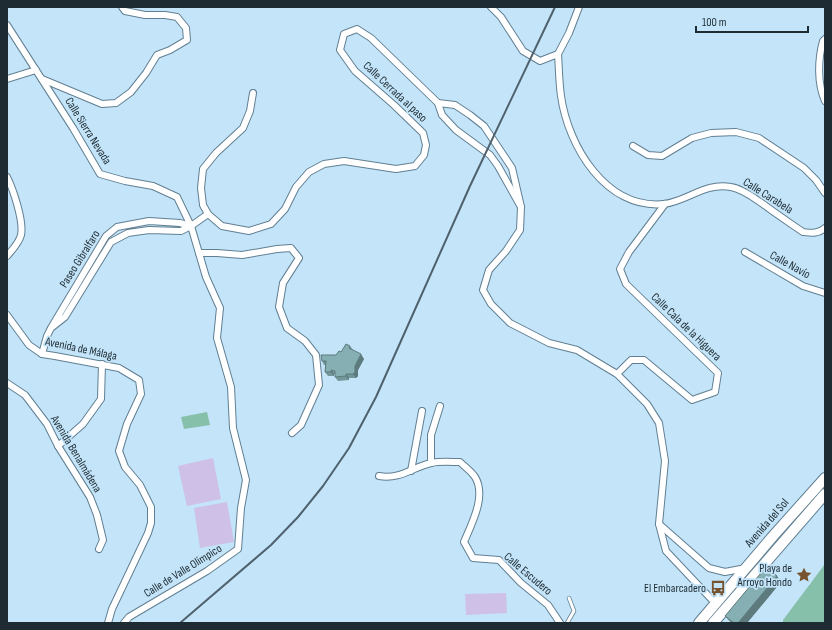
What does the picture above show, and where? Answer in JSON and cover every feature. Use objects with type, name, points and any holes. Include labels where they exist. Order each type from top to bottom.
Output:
[{"type":"main road","name":"Avenida del Sol","points":[[699,623],[825,478]]},
{"type":"main road","name":"Avenida del Sol","points":[[713,623],[825,494]]},
{"type":"street","points":[[42,79],[102,104],[116,103],[132,92],[157,55],[170,50],[187,40],[186,28],[177,17],[165,15],[145,16],[124,11],[122,7]]},
{"type":"street","points":[[491,7],[501,17],[523,51],[540,61],[558,54],[569,33],[579,7]]},
{"type":"street","name":"Calle Sierra Nevada","points":[[7,26],[42,79],[100,174],[125,181],[153,186],[177,196],[192,226]]},
{"type":"street","name":"Calle Cerrada al paso","points":[[208,214],[222,226],[249,231],[271,224],[285,210],[296,186],[309,172],[324,164],[344,160],[396,169],[415,166],[424,155],[426,145],[423,133],[355,71],[340,50],[344,34],[357,29],[371,38],[438,103],[442,115],[456,130],[490,155],[498,166],[521,207]]},
{"type":"street","points":[[825,39],[819,54],[821,91],[825,101]]},
{"type":"street","name":"Calle Carabela","points":[[558,54],[561,97],[570,132],[584,158],[604,182],[620,195],[643,203],[665,204],[714,186],[732,187],[746,193],[803,232],[814,234],[825,228]]},
{"type":"street","points":[[7,79],[36,70]]},
{"type":"street","points":[[192,226],[208,214],[203,205],[201,188],[203,169],[216,153],[243,128],[250,111],[253,93]]},
{"type":"street","name":"Calle Cerrada al paso","points":[[438,103],[455,104],[484,126],[512,168],[521,207],[520,230],[506,251],[489,270],[483,290],[491,304],[510,323],[549,342],[577,350],[617,374]]},
{"type":"street","points":[[633,146],[648,155],[662,156],[692,138],[711,133],[736,132],[759,138],[804,168],[816,180],[825,193]]},
{"type":"street","points":[[7,177],[21,219],[21,234],[17,244],[7,256]]},
{"type":"street","name":"Calle Cala de la Higuera","points":[[617,374],[631,360],[644,360],[692,400],[715,392],[718,373],[626,284],[620,270],[629,252],[665,204]]},
{"type":"street","name":"Paseo Gibralfaro","points":[[42,354],[51,328],[106,236],[117,227],[149,221],[180,223],[192,226]]},
{"type":"street","name":"Calle de Valle Olímpico","points":[[124,623],[129,617],[207,571],[238,548],[241,508],[246,480],[233,428],[231,387],[217,338],[220,308],[206,277],[192,226]]},
{"type":"street","name":"Paseo Gibralfaro","points":[[51,328],[65,317],[111,242],[128,233],[149,230],[181,231],[192,226]]},
{"type":"street","points":[[199,253],[217,252],[242,256],[277,249],[291,248],[298,258],[295,266],[283,283],[279,307],[287,328],[305,341],[316,355],[319,385],[301,425],[292,433]]},
{"type":"street","name":"Calle Navío","points":[[745,252],[803,286],[825,293]]},
{"type":"street","name":"Avenida de Málaga","points":[[7,315],[29,345],[42,354],[119,368],[139,380],[141,394],[128,424],[119,451],[125,467],[140,485],[151,507],[151,523],[148,533],[112,609],[108,623]]},
{"type":"street","points":[[58,446],[83,424],[101,399],[102,364]]},
{"type":"street","points":[[617,374],[647,404],[659,423],[665,461],[659,524],[666,551],[716,603]]},
{"type":"street","name":"Avenida Benalmádena","points":[[7,383],[25,395],[47,424],[58,446],[90,497],[97,515],[103,540],[99,549]]},
{"type":"street","points":[[431,462],[431,435],[440,406]]},
{"type":"street","points":[[411,471],[422,411]]},
{"type":"street","name":"Calle Escudero","points":[[379,476],[387,478],[411,471],[431,462],[460,462],[475,477],[480,490],[477,511],[464,542],[473,558],[499,560],[521,583],[548,605],[560,623]]},
{"type":"street","points":[[659,524],[709,568],[725,572],[746,568]]},
{"type":"lane","points":[[567,623],[574,611],[569,598]]},
{"type":"shaded area","points":[[207,412],[210,425],[184,429],[181,417]]},
{"type":"shaded area","points":[[213,458],[221,499],[187,506],[178,466]]},
{"type":"shaded area","points":[[227,502],[234,542],[200,548],[194,508]]},
{"type":"shaded area","points":[[825,564],[825,623],[783,623],[783,620]]},
{"type":"shaded area","points":[[506,593],[507,613],[466,615],[465,594]]},
{"type":"building","points":[[346,344],[350,346],[349,348],[361,354],[355,366],[355,372],[353,374],[346,374],[346,376],[335,377],[335,371],[331,370],[331,372],[325,372],[326,361],[322,361],[321,355],[336,355],[339,351],[341,352]]},
{"type":"building","points":[[766,567],[777,576],[738,623],[734,623],[725,616]]},
{"type":"railway","points":[[180,623],[271,545],[298,517],[323,486],[349,448],[376,397],[470,186],[555,7]]},
{"type":"place","name":"Playa de Arroyo Hondo","points":[[804,575]]},
{"type":"place","name":"El Embarcadero","points":[[718,588]]}]
